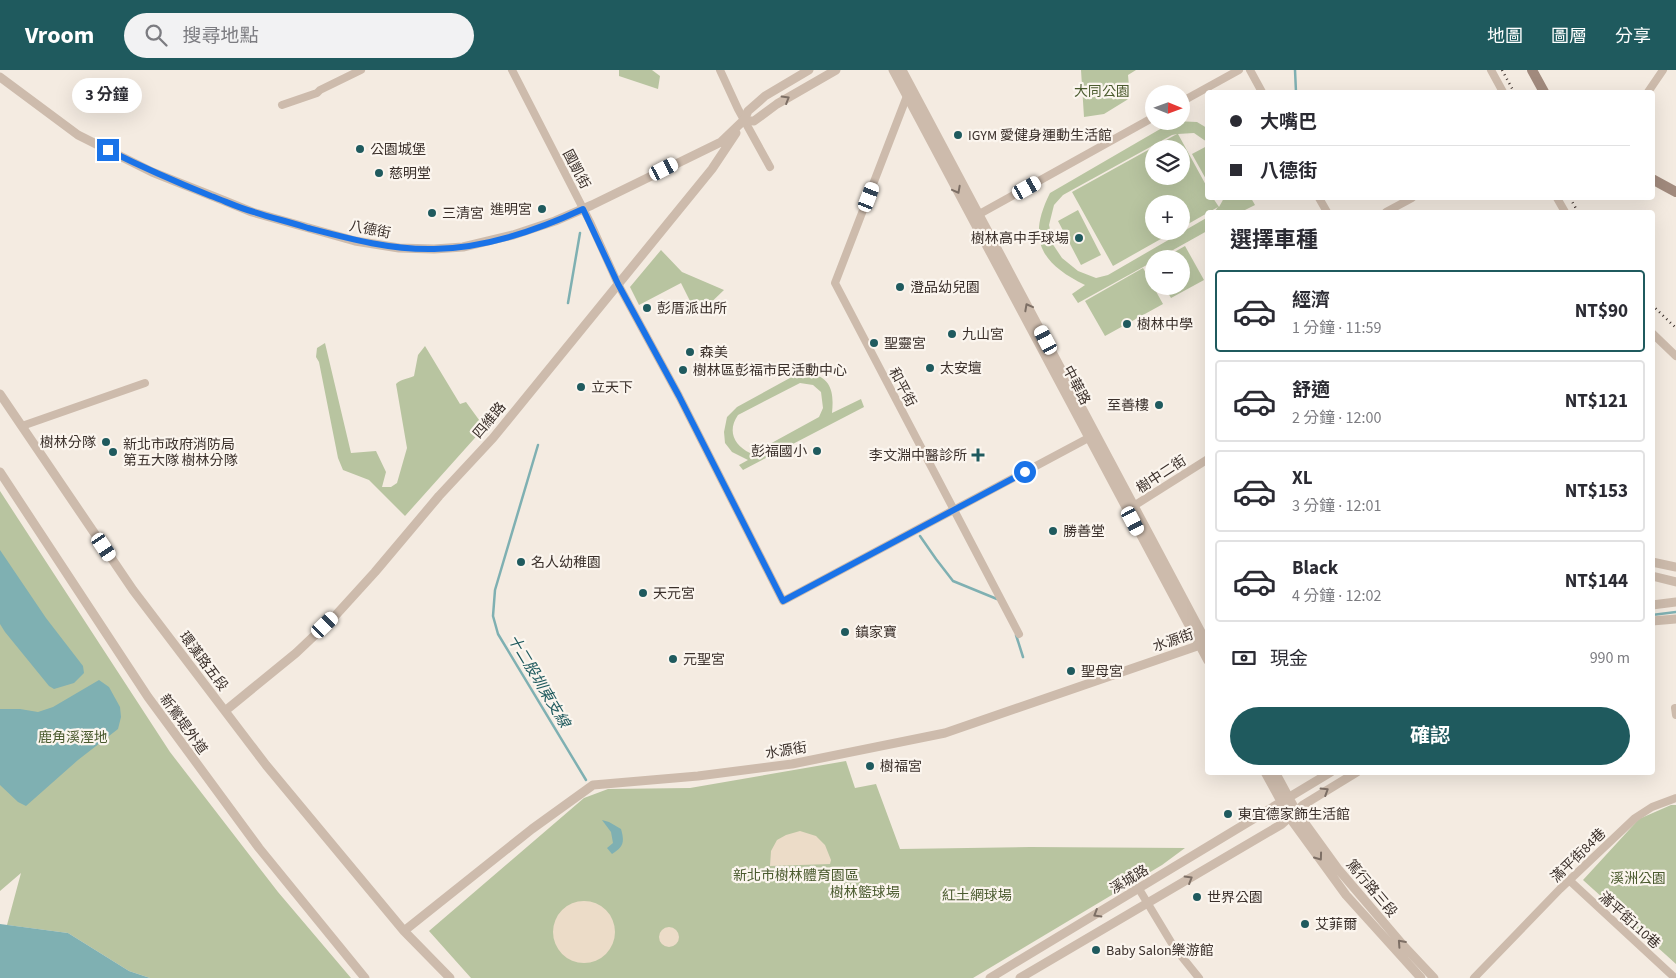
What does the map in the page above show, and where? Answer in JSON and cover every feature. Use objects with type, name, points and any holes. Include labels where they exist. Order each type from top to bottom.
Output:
[{"type":"main road","points":[[1532,70],[1543,90]]},
{"type":"main road","points":[[1655,181],[1676,192]]},
{"type":"street","points":[[282,105],[317,93],[361,70]]},
{"type":"street","name":"國凱街","points":[[512,70],[583,209],[618,284],[679,396],[783,601],[954,510]]},
{"type":"street","points":[[720,70],[744,120],[770,167]]},
{"type":"street","name":"八德街","points":[[0,77],[78,136],[152,172],[252,212],[354,241],[399,248],[434,249],[463,247],[513,235],[583,209],[721,142],[744,120],[748,111],[765,96],[809,70]]},
{"type":"street","name":"八德街","points":[[744,120],[754,121],[777,104],[836,70]]},
{"type":"street","name":"中華路","points":[[893,70],[910,94],[1060,365],[1093,436],[1205,641]]},
{"type":"street","name":"中華路","points":[[902,70],[910,94]]},
{"type":"street","points":[[1190,97],[1239,70]]},
{"type":"street","points":[[1250,70],[1261,90]]},
{"type":"street","points":[[1491,70],[1502,90]]},
{"type":"street","points":[[1649,90],[1663,70]]},
{"type":"street","name":"和平街","points":[[910,94],[835,283],[1019,634]]},
{"type":"street","name":"四維路","points":[[225,710],[296,653],[335,616],[439,496],[493,438],[715,165],[744,120]]},
{"type":"street","points":[[976,216],[1145,122]]},
{"type":"street","points":[[1390,210],[1408,200]]},
{"type":"street","points":[[1655,337],[1676,356]]},
{"type":"street","points":[[22,426],[145,383]]},
{"type":"street","name":"環漢路五段","points":[[0,394],[134,590],[266,765],[404,931],[450,978]]},
{"type":"street","points":[[954,510],[1093,436]]},
{"type":"street","name":"樹中二街","points":[[1131,508],[1205,461]]},
{"type":"street","name":"新鶯堤外道","points":[[0,472],[148,697],[258,848],[365,978]]},
{"type":"street","points":[[1655,563],[1676,567]]},
{"type":"street","points":[[1655,577],[1676,582]]},
{"type":"street","points":[[1655,605],[1676,602]]},
{"type":"street","points":[[1655,621],[1676,619]]},
{"type":"street","name":"水源街","points":[[404,931],[532,829],[593,786],[698,776],[792,764],[945,732],[1205,643]]},
{"type":"street","points":[[1267,775],[1293,815]]},
{"type":"street","points":[[1276,775],[1285,801]]},
{"type":"street","name":"溪城路","points":[[990,978],[1326,775]]},
{"type":"street","points":[[1020,978],[1282,824],[1303,805],[1352,775]]},
{"type":"street","name":"滿平街84巷","points":[[1474,978],[1569,880],[1635,818],[1652,806],[1676,798]]},
{"type":"street","name":"篤行路三段","points":[[1293,815],[1346,895],[1421,978]]},
{"type":"street","name":"篤行路三段","points":[[1293,815],[1402,944],[1434,978]]},
{"type":"street","name":"滿平街110巷","points":[[1569,880],[1674,978]]},
{"type":"street","points":[[1139,889],[1174,947],[1199,978]]},
{"type":"green space","points":[[619,70],[652,70],[660,76],[658,89],[619,76]]},
{"type":"green space","name":"大同公園","points":[[1081,70],[1136,70],[1128,75],[1130,98],[1104,114],[1084,117]]},
{"type":"green space","points":[[1190,122],[1197,122],[1205,127],[1205,141],[1194,133],[1178,134],[1181,140],[1166,140],[1177,134],[1163,140],[1145,140],[1145,150],[1063,195],[1054,205],[1049,225],[1054,246],[1062,258],[1078,271],[1096,278],[1108,275],[1145,254],[1145,266],[1078,303],[1072,294],[1085,285],[1057,268],[1048,258],[1042,248],[1039,237],[1039,224],[1050,193],[1158,130],[1190,130]]},
{"type":"green space","points":[[1205,147],[1205,177],[1192,154]]},
{"type":"green space","points":[[1145,152],[1145,185],[1190,185],[1190,156],[1205,183],[1205,200],[1214,200],[1219,207],[1223,200],[1252,200],[1255,205],[1245,210],[1216,210],[1218,207],[1213,210],[1205,210],[1205,214],[1190,223],[1190,195],[1145,195],[1145,240],[1159,240],[1113,266],[1072,192]]},
{"type":"green space","name":"樹林高中手球場","points":[[1078,210],[1101,255],[1081,265],[1058,221]]},
{"type":"green space","points":[[1205,219],[1205,232],[1173,250],[1151,250],[1168,240],[1190,240],[1190,227]]},
{"type":"green space","points":[[1185,246],[1187,250],[1178,250]]},
{"type":"green space","points":[[661,250],[682,272],[724,290],[700,313],[694,302],[691,303],[681,283],[639,305],[630,287]]},
{"type":"green space","points":[[1190,255],[1204,280],[1190,288]]},
{"type":"green space","points":[[1143,268],[1145,272],[1145,295],[1158,295],[1163,304],[1105,336],[1085,301]]},
{"type":"green space","points":[[325,343],[351,453],[376,451],[386,472],[382,487],[391,487],[397,483],[407,448],[396,384],[414,376],[418,355],[425,346],[460,404],[466,402],[482,424],[482,430],[405,516],[369,480],[343,470],[338,458],[319,362],[316,357],[317,348]]},
{"type":"green space","points":[[808,372],[827,382],[832,392],[832,413],[861,399],[864,407],[743,470],[739,465],[748,460],[732,452],[725,443],[724,432],[727,417],[737,407],[799,373]],"holes":[[[800,383],[813,385],[821,392],[823,408],[819,417],[755,452],[750,453],[744,450],[736,442],[733,427],[738,415]]]},
{"type":"green space","name":"鹿角溪溼地","points":[[0,491],[170,752],[278,892],[351,978],[150,978],[129,971],[68,933],[7,925],[21,873],[0,891]]},
{"type":"green space","name":"新北市樹林體育園區","points":[[846,761],[855,788],[876,784],[900,849],[1030,847],[1185,848],[1162,865],[973,978],[471,978],[429,931],[584,798],[608,789],[690,788]]},
{"type":"green space","name":"溪洲公園","points":[[1671,805],[1676,805],[1676,964],[1583,880],[1639,819]]},
{"type":"shaded area","points":[[800,831],[816,836],[825,845],[831,860],[830,864],[770,866],[771,851],[777,840]]},
{"type":"shaded area","points":[[578,901],[590,901],[606,910],[613,920],[615,932],[613,944],[606,954],[590,963],[578,963],[567,958],[558,949],[553,938],[553,926],[558,915],[567,906]]},
{"type":"shaded area","points":[[665,927],[673,927],[679,933],[679,941],[673,947],[665,947],[659,941],[659,933]]},
{"type":"water","points":[[0,550],[46,618],[83,666],[84,673],[74,683],[54,689],[49,686],[0,624]]},
{"type":"water","points":[[99,680],[109,687],[120,707],[121,717],[118,729],[78,760],[26,806],[18,802],[0,785],[0,709],[20,709],[38,712],[53,707]]},
{"type":"water","points":[[602,820],[621,829],[622,844],[612,854],[607,848],[613,843],[611,832]]},
{"type":"water","points":[[0,924],[68,933],[129,971],[150,978],[0,978]]},
{"type":"waterway","points":[[1295,70],[1296,90]]},
{"type":"waterway","name":"十二股圳東支線","points":[[568,303],[580,233]]},
{"type":"waterway","name":"十二股圳東支線","points":[[538,445],[495,590],[493,616],[498,634],[586,780]]},
{"type":"waterway","points":[[920,536],[953,581],[997,599]]},
{"type":"waterway","points":[[1655,615],[1676,612]]},
{"type":"waterway","points":[[1016,635],[1023,657]]},
{"type":"railway","points":[[1502,70],[1513,90]]},
{"type":"railway","points":[[1571,200],[1577,210]]},
{"type":"railway","points":[[1655,308],[1676,328]]},
{"type":"place","name":"IGYM 愛健身運動生活館","points":[[958,135]]},
{"type":"place","name":"公園城堡","points":[[360,149]]},
{"type":"place","name":"慈明堂","points":[[379,173]]},
{"type":"place","name":"進明宮","points":[[542,209]]},
{"type":"place","name":"三清宮","points":[[432,213]]},
{"type":"place","name":"樹林高中手球場","points":[[1079,238]]},
{"type":"place","name":"澄品幼兒園","points":[[900,287]]},
{"type":"place","name":"彭厝派出所","points":[[647,308]]},
{"type":"place","name":"樹林中學","points":[[1127,324]]},
{"type":"place","name":"九山宮","points":[[952,334]]},
{"type":"place","name":"聖靈宮","points":[[874,343]]},
{"type":"place","name":"森美","points":[[690,352]]},
{"type":"place","name":"太安壇","points":[[930,368]]},
{"type":"place","name":"樹林區彭福市民活動中心","points":[[683,370]]},
{"type":"place","name":"立天下","points":[[581,387]]},
{"type":"place","name":"至善樓","points":[[1159,405]]},
{"type":"place","name":"樹林分隊","points":[[106,442]]},
{"type":"place","name":"彭福國小","points":[[817,451]]},
{"type":"place","name":"新北市政府消防局 第五大隊 樹林分隊","points":[[113,452]]},
{"type":"place","name":"李文淵中醫診所","points":[[978,455]]},
{"type":"place","name":"勝善堂","points":[[1053,531]]},
{"type":"place","name":"名人幼稚園","points":[[521,562]]},
{"type":"place","name":"天元宮","points":[[643,593]]},
{"type":"place","name":"鎮家寶","points":[[845,632]]},
{"type":"place","name":"元聖宮","points":[[673,659]]},
{"type":"place","name":"聖母宮","points":[[1071,671]]},
{"type":"place","name":"樹福宮","points":[[870,766]]},
{"type":"place","name":"東宜德家飾生活館","points":[[1228,814]]},
{"type":"place","name":"世界公園","points":[[1197,897]]},
{"type":"place","name":"艾菲爾","points":[[1305,924]]},
{"type":"place","name":"Baby Salon樂游館","points":[[1096,950]]},
{"type":"route","points":[[108,150],[152,172],[252,212],[354,241],[399,248],[434,249],[463,247],[527,231],[583,209],[618,284],[679,396],[783,601],[1025,472]]},
{"type":"park label","name":"樹林籃球場","points":[[865,892]]},
{"type":"park label","name":"紅土網球場","points":[[977,895]]}]
